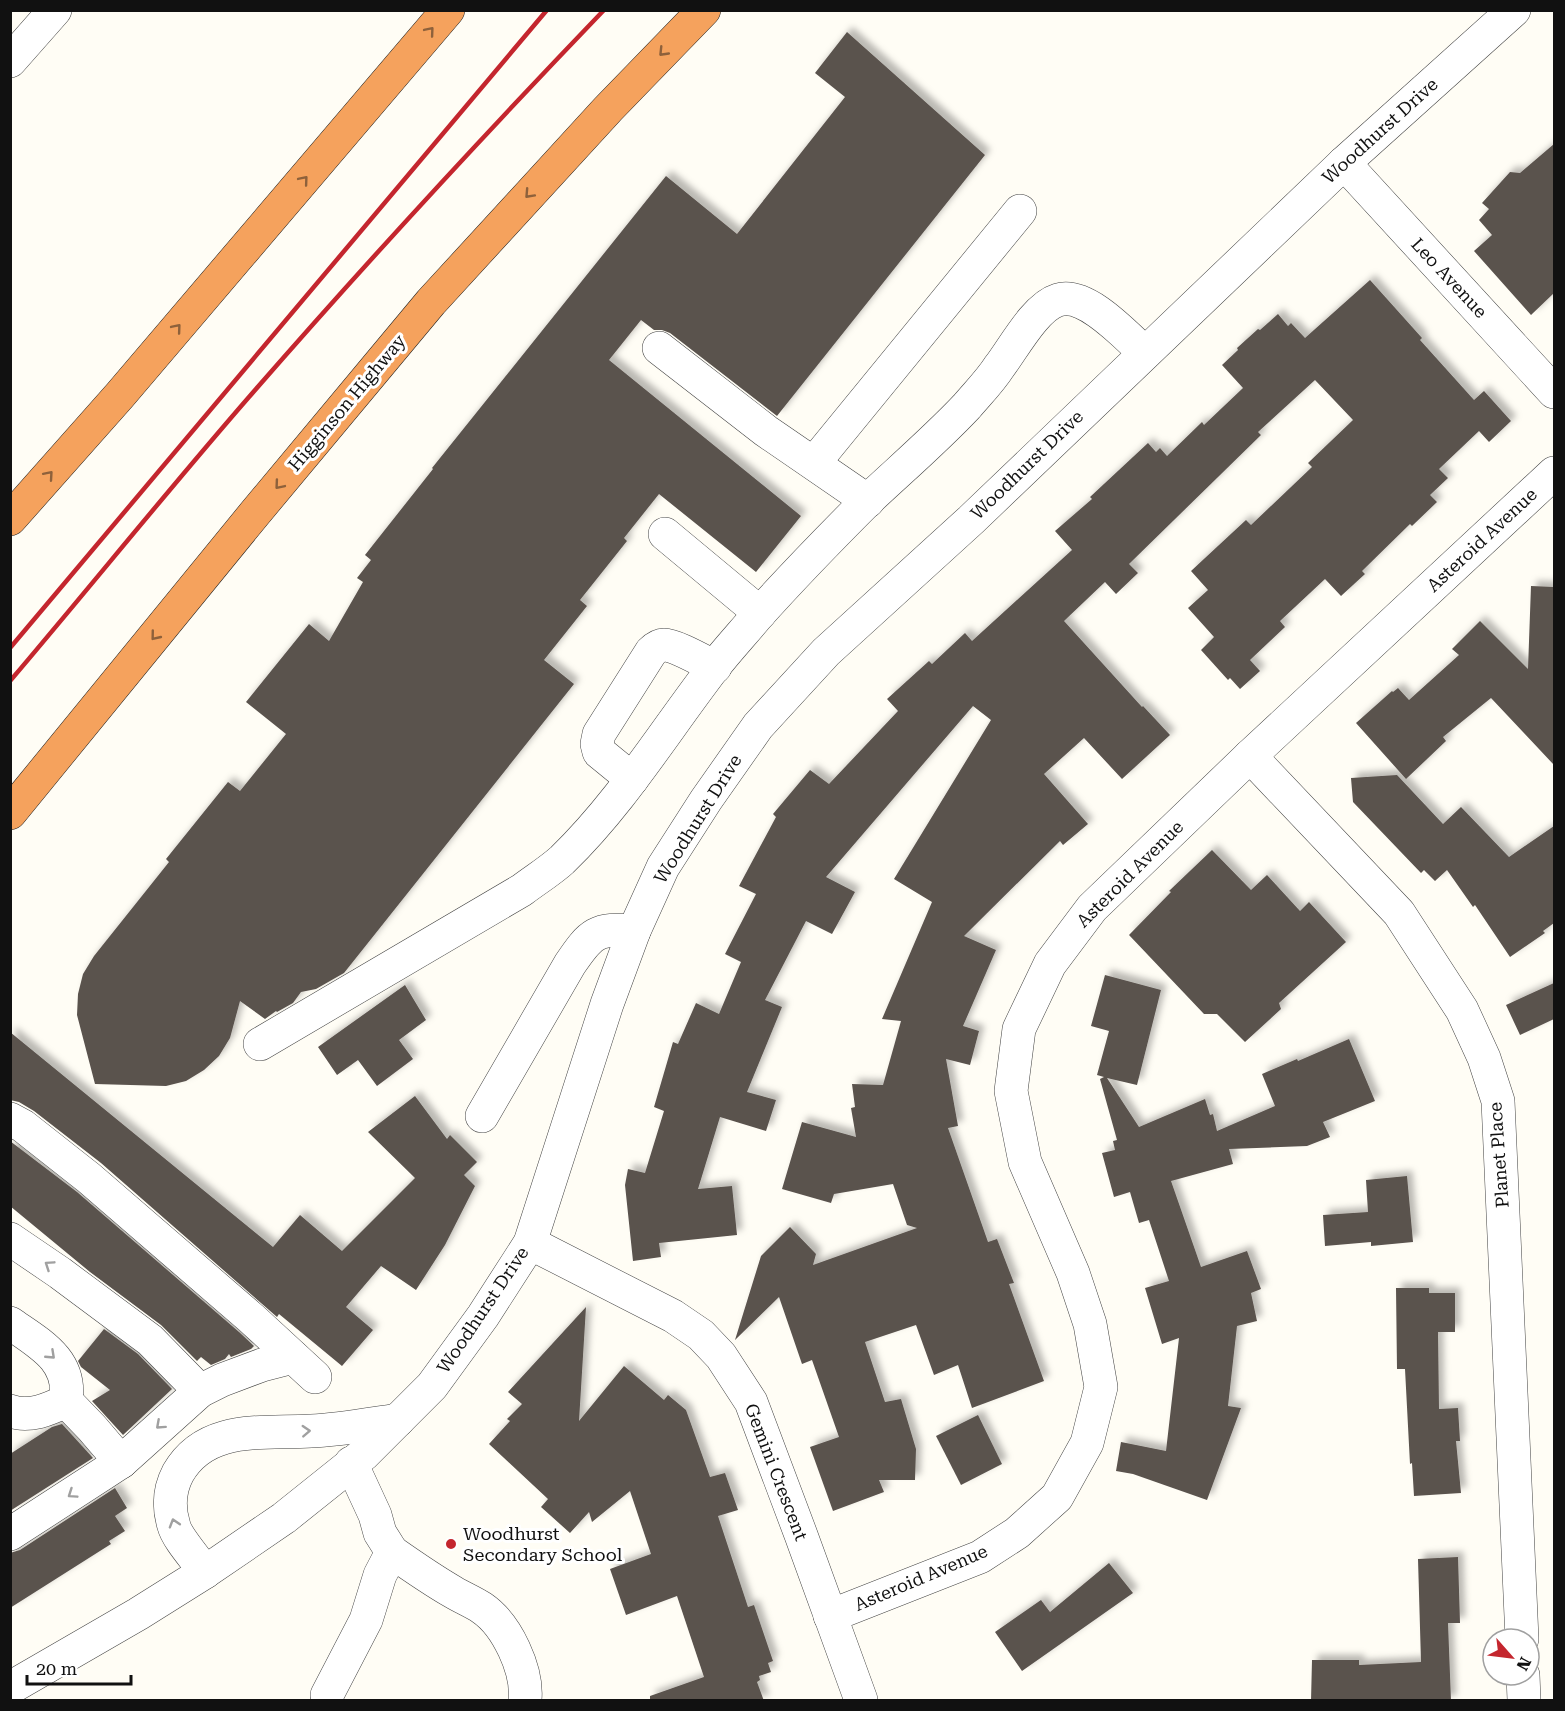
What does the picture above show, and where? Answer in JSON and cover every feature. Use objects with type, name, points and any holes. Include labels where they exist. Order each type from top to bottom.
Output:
[{"type":"highway","points":[[10,519],[128,386],[448,10]]},
{"type":"highway","name":"Higginson Highway","points":[[10,813],[430,302],[608,109],[704,10]]},
{"type":"street","points":[[10,61],[55,10]]},
{"type":"street","name":"Woodhurst Drive","points":[[10,1688],[138,1614],[284,1518],[364,1454],[432,1386],[483,1316],[530,1243],[607,1004],[634,932],[663,867],[758,726],[826,652],[971,520],[1344,163],[1514,10]]},
{"type":"street","name":"Leo Avenue","points":[[1344,163],[1554,392]]},
{"type":"street","points":[[814,463],[1020,211]]},
{"type":"street","points":[[260,1044],[522,890],[560,861],[596,823],[632,779],[715,667],[760,613],[868,501],[966,406],[999,368],[1022,333],[1046,307],[1058,300],[1080,301],[1119,328],[1144,352]]},
{"type":"street","points":[[659,348],[766,431],[868,501]]},
{"type":"street","name":"Asteroid Avenue","points":[[830,1616],[980,1557],[1017,1533],[1057,1497],[1087,1443],[1101,1387],[1090,1324],[1073,1273],[1025,1162],[1011,1091],[1019,1029],[1050,964],[1092,908],[1554,473]]},
{"type":"street","points":[[665,534],[760,613]]},
{"type":"street","points":[[632,779],[599,752],[597,744],[599,734],[651,652],[665,645],[715,667]]},
{"type":"street","name":"Planet Place","points":[[1251,756],[1399,913],[1462,1010],[1484,1058],[1498,1101],[1521,1627]]},
{"type":"street","points":[[482,1116],[581,948],[593,935],[603,931],[634,932]]},
{"type":"street","points":[[10,1119],[23,1126],[89,1178],[252,1318],[304,1367],[262,1365],[200,1391],[121,1462],[10,1534]]},
{"type":"street","points":[[10,1239],[150,1340],[200,1391]]},
{"type":"street","name":"Gemini Crescent","points":[[530,1243],[673,1316],[701,1335],[721,1356],[751,1402],[861,1701]]},
{"type":"street","points":[[10,1323],[61,1365],[68,1388],[66,1401]]},
{"type":"street","points":[[66,1401],[121,1462]]},
{"type":"street","points":[[10,1410],[36,1413],[66,1401]]},
{"type":"street","points":[[205,1572],[174,1528],[169,1501],[173,1483],[184,1463],[197,1449],[220,1438],[244,1434],[313,1431],[398,1420]]},
{"type":"street","points":[[351,1463],[375,1515],[380,1533],[392,1552],[423,1575],[483,1608],[505,1631],[520,1664],[526,1694],[525,1701]]},
{"type":"street","points":[[327,1695],[366,1620],[380,1575],[392,1552]]},
{"type":"building","points":[[847,32],[985,155],[777,416],[670,333],[654,330],[641,320],[609,360],[801,516],[756,572],[659,494],[624,538],[627,541],[580,600],[587,606],[544,660],[574,684],[344,973],[316,989],[301,992],[293,1003],[265,1019],[240,1001],[230,1038],[219,1056],[204,1070],[186,1081],[166,1086],[95,1084],[77,1015],[78,994],[83,974],[94,956],[169,862],[166,859],[228,782],[240,791],[286,734],[246,702],[309,624],[329,641],[363,582],[357,578],[371,560],[365,555],[666,176],[737,234],[845,97],[815,73]]},
{"type":"building","points":[[1554,144],[1554,293],[1531,315],[1474,251],[1492,235],[1479,220],[1489,209],[1482,203],[1510,172],[1520,173]]},
{"type":"building","points":[[1370,280],[1474,400],[1484,391],[1511,421],[1489,442],[1479,431],[1439,469],[1448,478],[1430,495],[1437,502],[1412,526],[1410,524],[1362,571],[1365,574],[1341,596],[1325,579],[1280,621],[1285,627],[1250,660],[1260,671],[1240,689],[1230,678],[1228,680],[1201,650],[1214,637],[1188,608],[1208,590],[1191,571],[1246,520],[1251,525],[1312,467],[1308,463],[1353,420],[1315,380],[1258,432],[1261,435],[1129,564],[1138,573],[1116,594],[1105,582],[1064,621],[1170,735],[1122,779],[1084,738],[1044,774],[1088,824],[1063,845],[1060,841],[964,936],[996,950],[963,1026],[979,1031],[970,1065],[946,1059],[958,1126],[948,1128],[988,1242],[997,1239],[1014,1283],[1009,1284],[1044,1381],[972,1408],[958,1365],[934,1375],[916,1325],[865,1342],[885,1402],[901,1399],[916,1449],[915,1480],[879,1480],[884,1492],[833,1511],[810,1447],[839,1437],[812,1360],[802,1364],[779,1297],[735,1340],[761,1256],[790,1227],[816,1254],[813,1265],[917,1228],[907,1225],[893,1184],[834,1194],[831,1203],[782,1189],[802,1122],[856,1137],[851,1108],[855,1107],[852,1084],[883,1085],[901,1021],[882,1019],[932,902],[894,879],[991,720],[973,706],[826,877],[855,892],[832,934],[806,921],[765,1000],[782,1007],[747,1092],[776,1100],[766,1131],[720,1117],[698,1189],[732,1186],[737,1235],[659,1243],[661,1257],[633,1261],[625,1185],[628,1169],[645,1173],[664,1111],[654,1107],[673,1042],[678,1044],[696,1003],[719,1014],[741,962],[725,954],[756,894],[739,886],[776,817],[773,814],[810,770],[829,784],[898,711],[887,699],[929,661],[932,664],[965,633],[972,641],[1072,550],[1055,531],[1092,499],[1090,497],[1148,443],[1156,452],[1160,448],[1167,456],[1202,422],[1204,425],[1243,388],[1222,365],[1238,350],[1237,348],[1278,314],[1288,326],[1291,323],[1305,338]]},
{"type":"building","points":[[1531,586],[1554,587],[1554,765],[1491,698],[1443,737],[1446,741],[1406,779],[1356,723],[1398,688],[1409,700],[1459,655],[1452,649],[1480,621],[1528,669]]},
{"type":"building","points":[[1397,775],[1443,824],[1461,807],[1509,857],[1554,826],[1554,923],[1543,931],[1545,933],[1510,957],[1475,905],[1473,907],[1447,870],[1435,881],[1424,870],[1421,873],[1353,802],[1351,778]]},
{"type":"building","points":[[1212,850],[1251,890],[1267,875],[1300,911],[1309,902],[1346,942],[1279,1003],[1281,1009],[1245,1042],[1217,1014],[1204,1014],[1129,935],[1171,892],[1169,891]]},
{"type":"building","points":[[1105,975],[1161,990],[1137,1085],[1107,1078],[1139,1127],[1205,1099],[1210,1115],[1213,1114],[1217,1131],[1275,1106],[1262,1074],[1349,1039],[1375,1101],[1323,1122],[1330,1137],[1307,1146],[1229,1149],[1233,1164],[1171,1181],[1201,1267],[1247,1251],[1261,1289],[1251,1293],[1257,1321],[1237,1326],[1228,1406],[1241,1408],[1207,1500],[1133,1474],[1116,1471],[1121,1442],[1166,1451],[1179,1338],[1162,1344],[1145,1288],[1169,1281],[1149,1220],[1139,1223],[1130,1192],[1114,1197],[1102,1153],[1115,1150],[1113,1141],[1117,1140],[1100,1079],[1104,1077],[1097,1075],[1109,1031],[1091,1026]]},
{"type":"building","points":[[1554,983],[1554,1019],[1520,1035],[1506,1005]]},
{"type":"building","points":[[405,985],[426,1020],[399,1040],[413,1059],[377,1086],[358,1060],[337,1075],[318,1047]]},
{"type":"building","points":[[10,1032],[273,1247],[300,1215],[342,1251],[415,1178],[368,1132],[415,1096],[447,1139],[450,1135],[477,1162],[464,1175],[475,1186],[445,1245],[416,1290],[381,1266],[346,1307],[373,1330],[342,1366],[279,1314],[277,1317],[101,1163],[34,1111],[19,1102],[10,1100]]},
{"type":"building","points":[[10,1141],[77,1192],[254,1346],[231,1357],[229,1354],[225,1359],[211,1365],[201,1357],[197,1361],[161,1325],[90,1272],[10,1206]]},
{"type":"building","points":[[1407,1176],[1413,1242],[1371,1246],[1371,1242],[1325,1246],[1323,1215],[1368,1212],[1366,1180]]},
{"type":"building","points":[[1396,1288],[1429,1288],[1429,1293],[1455,1293],[1455,1332],[1438,1332],[1439,1409],[1458,1408],[1460,1441],[1456,1441],[1461,1493],[1414,1496],[1405,1369],[1397,1369]]},
{"type":"building","points":[[586,1307],[579,1421],[624,1366],[664,1400],[668,1395],[686,1410],[710,1477],[725,1473],[738,1510],[718,1516],[748,1607],[754,1605],[773,1661],[768,1663],[771,1672],[759,1676],[760,1680],[757,1682],[764,1701],[650,1701],[650,1696],[704,1677],[677,1596],[626,1615],[610,1569],[651,1554],[630,1491],[592,1522],[589,1512],[570,1533],[541,1507],[548,1499],[489,1444],[510,1421],[507,1419],[522,1404],[508,1392]]},
{"type":"building","points":[[104,1329],[138,1354],[172,1389],[123,1435],[92,1401],[110,1390],[81,1367],[78,1361]]},
{"type":"building","points":[[978,1415],[1002,1464],[961,1485],[936,1436]]},
{"type":"building","points":[[62,1424],[93,1458],[10,1511],[10,1454],[52,1427]]},
{"type":"building","points":[[115,1488],[127,1508],[115,1516],[125,1531],[109,1541],[111,1544],[10,1608],[10,1553],[20,1550]]},
{"type":"building","points":[[1458,1557],[1460,1623],[1448,1623],[1451,1701],[1311,1701],[1312,1660],[1359,1660],[1359,1665],[1421,1662],[1418,1559]]},
{"type":"building","points":[[1109,1563],[1133,1593],[1022,1671],[995,1632],[1041,1600],[1050,1612]]},
{"type":"railway","points":[[10,648],[547,10]]},
{"type":"railway","points":[[10,681],[292,348],[513,105],[604,10]]},
{"type":"place","name":"Woodhurst Secondary School","points":[[451,1544]]}]
